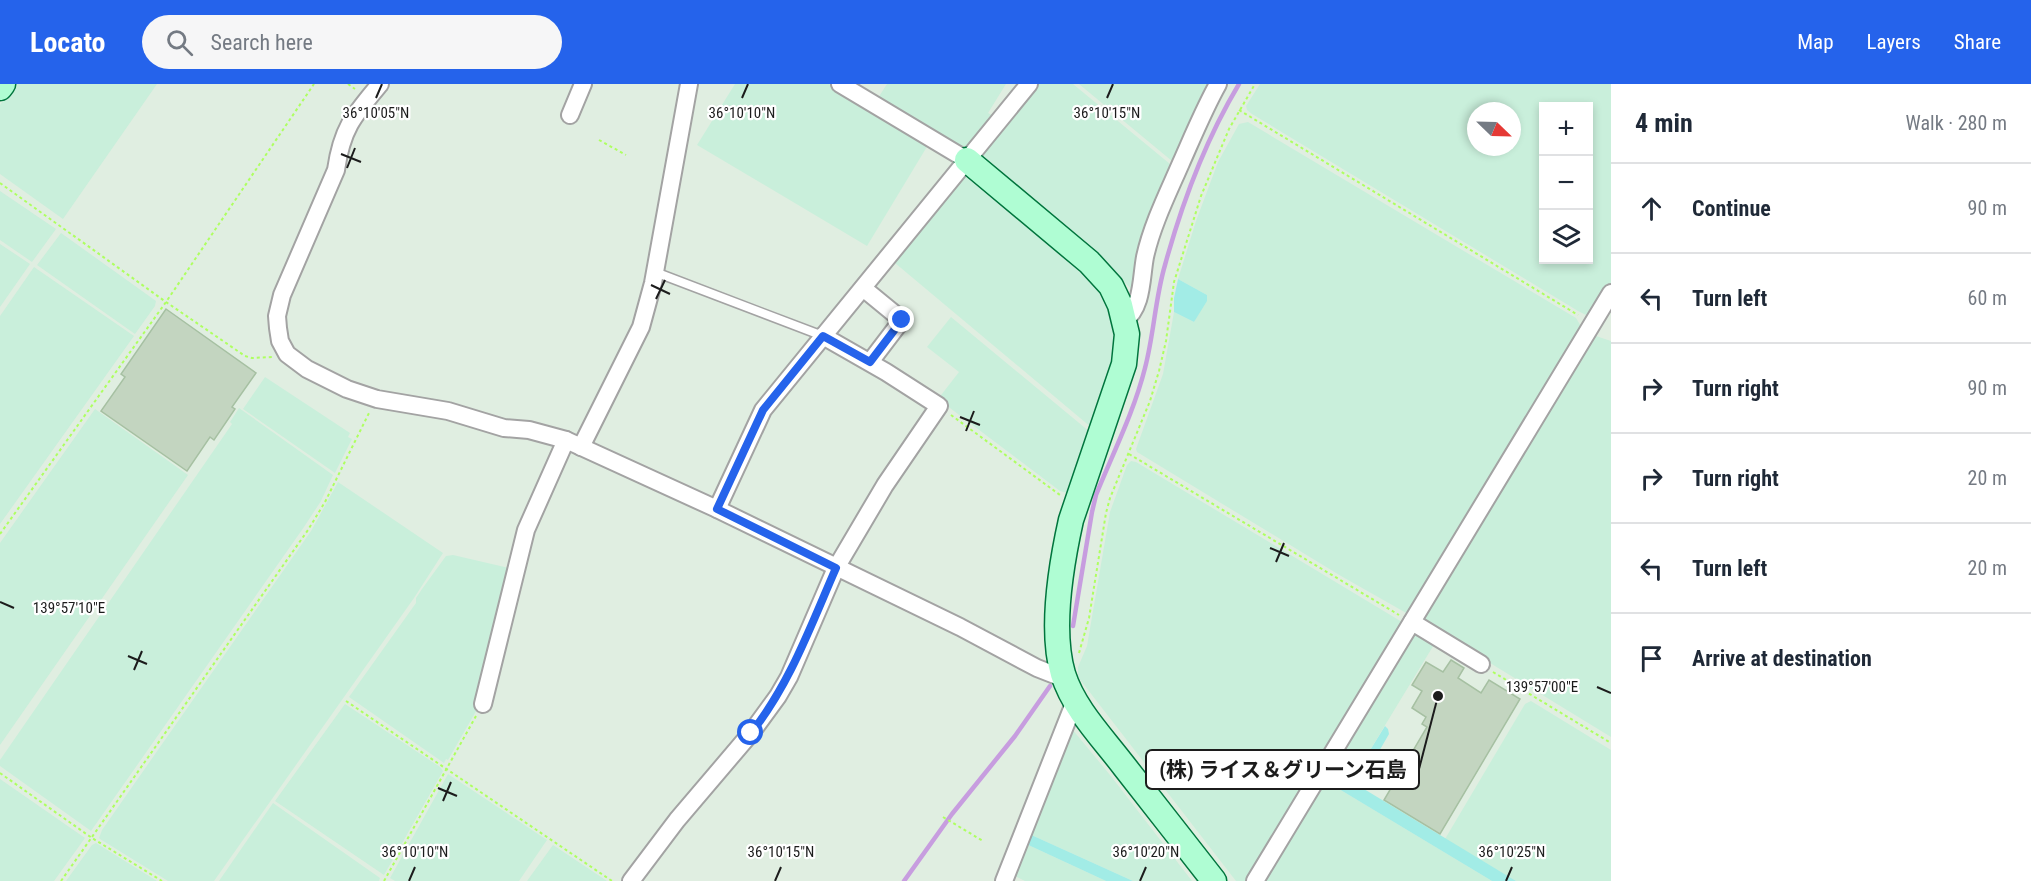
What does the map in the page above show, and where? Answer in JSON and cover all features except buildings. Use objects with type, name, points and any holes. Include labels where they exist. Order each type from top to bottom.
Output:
[{"type":"street","points":[[380,84],[348,124],[339,149],[336,170],[282,295],[277,316],[278,328],[280,341],[287,354],[307,369],[347,389],[377,399],[448,411],[504,428],[529,430],[574,443],[717,509],[960,627],[1037,668],[1070,671]]},
{"type":"street","points":[[570,115],[583,84]]},
{"type":"street","points":[[483,704],[526,530],[641,327],[655,272],[689,84]]},
{"type":"street","points":[[840,84],[967,160],[1089,262],[1111,286],[1120,305],[1127,334],[1124,364],[1075,506],[1066,541],[1056,623],[1058,645],[1070,671],[1075,701],[1086,718],[1214,881]]},
{"type":"street","points":[[717,509],[763,410],[1029,84]]},
{"type":"street","points":[[1124,321],[1135,310],[1145,258],[1157,221],[1218,84]]},
{"type":"street","points":[[863,288],[902,320],[870,362]]},
{"type":"street","points":[[1254,881],[1611,293]]},
{"type":"street","points":[[631,881],[688,806],[751,733],[778,696],[789,677],[836,568],[885,485],[939,406],[870,362],[823,336]]},
{"type":"street","points":[[1412,622],[1481,664]]},
{"type":"street","points":[[1004,881],[1075,701]]},
{"type":"lane","points":[[655,272],[823,336]]},
{"type":"path","points":[[0,534],[166,302],[314,84]]},
{"type":"path","points":[[1070,671],[1084,641],[1106,513],[1150,401],[1159,371],[1166,341],[1174,282],[1184,247],[1217,154],[1255,84]]},
{"type":"path","points":[[1239,111],[1592,324]]},
{"type":"path","points":[[599,140],[626,154]]},
{"type":"path","points":[[0,183],[245,356],[259,358],[287,354]]},
{"type":"path","points":[[62,881],[308,530],[325,502],[377,399]]},
{"type":"path","points":[[939,406],[1075,506]]},
{"type":"path","points":[[1129,454],[1412,622]]},
{"type":"path","points":[[1481,664],[1611,743]]},
{"type":"path","points":[[346,701],[612,881]]},
{"type":"path","points":[[384,881],[483,704]]},
{"type":"path","points":[[0,773],[92,838],[162,881]]},
{"type":"path","points":[[943,817],[983,841]]},
{"type":"green space","points":[[15,84],[157,84],[63,219],[0,174],[0,105]]},
{"type":"green space","points":[[735,84],[829,84],[928,145],[867,246],[697,145]]},
{"type":"green space","points":[[887,84],[1006,84],[988,113],[997,118],[969,152],[878,98]]},
{"type":"green space","points":[[1038,84],[1073,84],[1170,164],[1147,222],[1133,290],[977,156]]},
{"type":"green space","points":[[1079,84],[1209,84],[1172,161]]},
{"type":"green space","points":[[1260,84],[1611,84],[1611,285],[1591,314],[1586,315],[1247,110],[1246,106]]},
{"type":"green space","points":[[1248,122],[1576,318],[1582,328],[1408,614],[1341,576],[1137,452],[1136,449],[1163,374],[1174,312],[1194,322],[1207,295],[1178,279],[1218,162],[1239,124]]},
{"type":"green space","points":[[965,171],[1086,270],[1110,305],[1117,343],[1114,364],[1092,428],[895,263]]},
{"type":"green space","points":[[0,191],[56,229],[32,262],[0,240]]},
{"type":"green space","points":[[61,233],[156,301],[155,306],[135,334],[37,265]]},
{"type":"green space","points":[[0,244],[30,264],[0,307]]},
{"type":"green space","points":[[34,267],[134,336],[0,524],[0,316]]},
{"type":"green space","points":[[951,317],[1090,432],[1070,494],[1060,491],[938,399],[959,372],[927,347]]},
{"type":"green space","points":[[1596,336],[1611,341],[1611,737],[1423,622],[1423,618],[1592,338]]},
{"type":"green space","points":[[265,377],[350,433],[348,437],[352,439],[335,473],[243,409]]},
{"type":"green space","points":[[239,408],[333,475],[321,501],[304,527],[91,831],[0,766],[0,760],[232,424],[230,422]]},
{"type":"green space","points":[[95,409],[188,475],[0,745],[0,543]]},
{"type":"green space","points":[[1131,461],[1402,622],[1402,628],[1249,881],[1236,881],[1078,677],[1078,667],[1087,646],[1110,512],[1127,465]]},
{"type":"green space","points":[[338,482],[443,553],[414,598],[214,881],[168,881],[100,839],[102,830],[311,531]]},
{"type":"green space","points":[[453,555],[513,569],[479,706],[448,760],[446,759],[444,763],[349,697],[416,603],[416,598],[446,556]]},
{"type":"green space","points":[[1423,636],[1435,643],[1353,778],[1349,780],[1331,769],[1410,637]]},
{"type":"green space","points":[[1531,701],[1611,750],[1611,881],[1516,881],[1445,839],[1525,704]]},
{"type":"green space","points":[[345,704],[443,771],[384,875],[275,801]]},
{"type":"green space","points":[[1072,729],[1192,881],[1133,881],[1027,833]]},
{"type":"green space","points":[[448,774],[547,840],[519,881],[395,881],[390,878]]},
{"type":"green space","points":[[0,779],[85,838],[54,881],[0,881]]},
{"type":"green space","points":[[1324,780],[1492,881],[1261,881]]},
{"type":"green space","points":[[273,803],[380,878],[379,881],[219,881]]},
{"type":"green space","points":[[96,843],[157,881],[66,881],[92,845]]},
{"type":"green space","points":[[1024,843],[1106,881],[1025,881],[1013,875]]},
{"type":"green space","points":[[553,845],[607,881],[527,881]]},
{"type":"shaded area","points":[[1178,279],[1207,295],[1207,301],[1194,322],[1174,312]]},
{"type":"shaded area","points":[[1385,726],[1389,734],[1359,786],[1516,881],[1492,881],[1324,780],[1331,769],[1349,780],[1353,778]]},
{"type":"shaded area","points":[[1027,833],[1133,881],[1106,881],[1024,843]]},
{"type":"waterway","points":[[1073,626],[1096,495],[1140,384],[1148,355],[1162,278],[1172,242],[1187,195],[1206,149],[1239,84]]},
{"type":"waterway","points":[[904,881],[952,814],[1015,736],[1050,686]]},
{"type":"place","name":"(株) ライス＆グリーン石島","points":[[1438,696]]},
{"type":"route","points":[[751,733],[789,677],[836,568],[717,509],[763,410],[823,336],[870,362],[902,320]]}]
